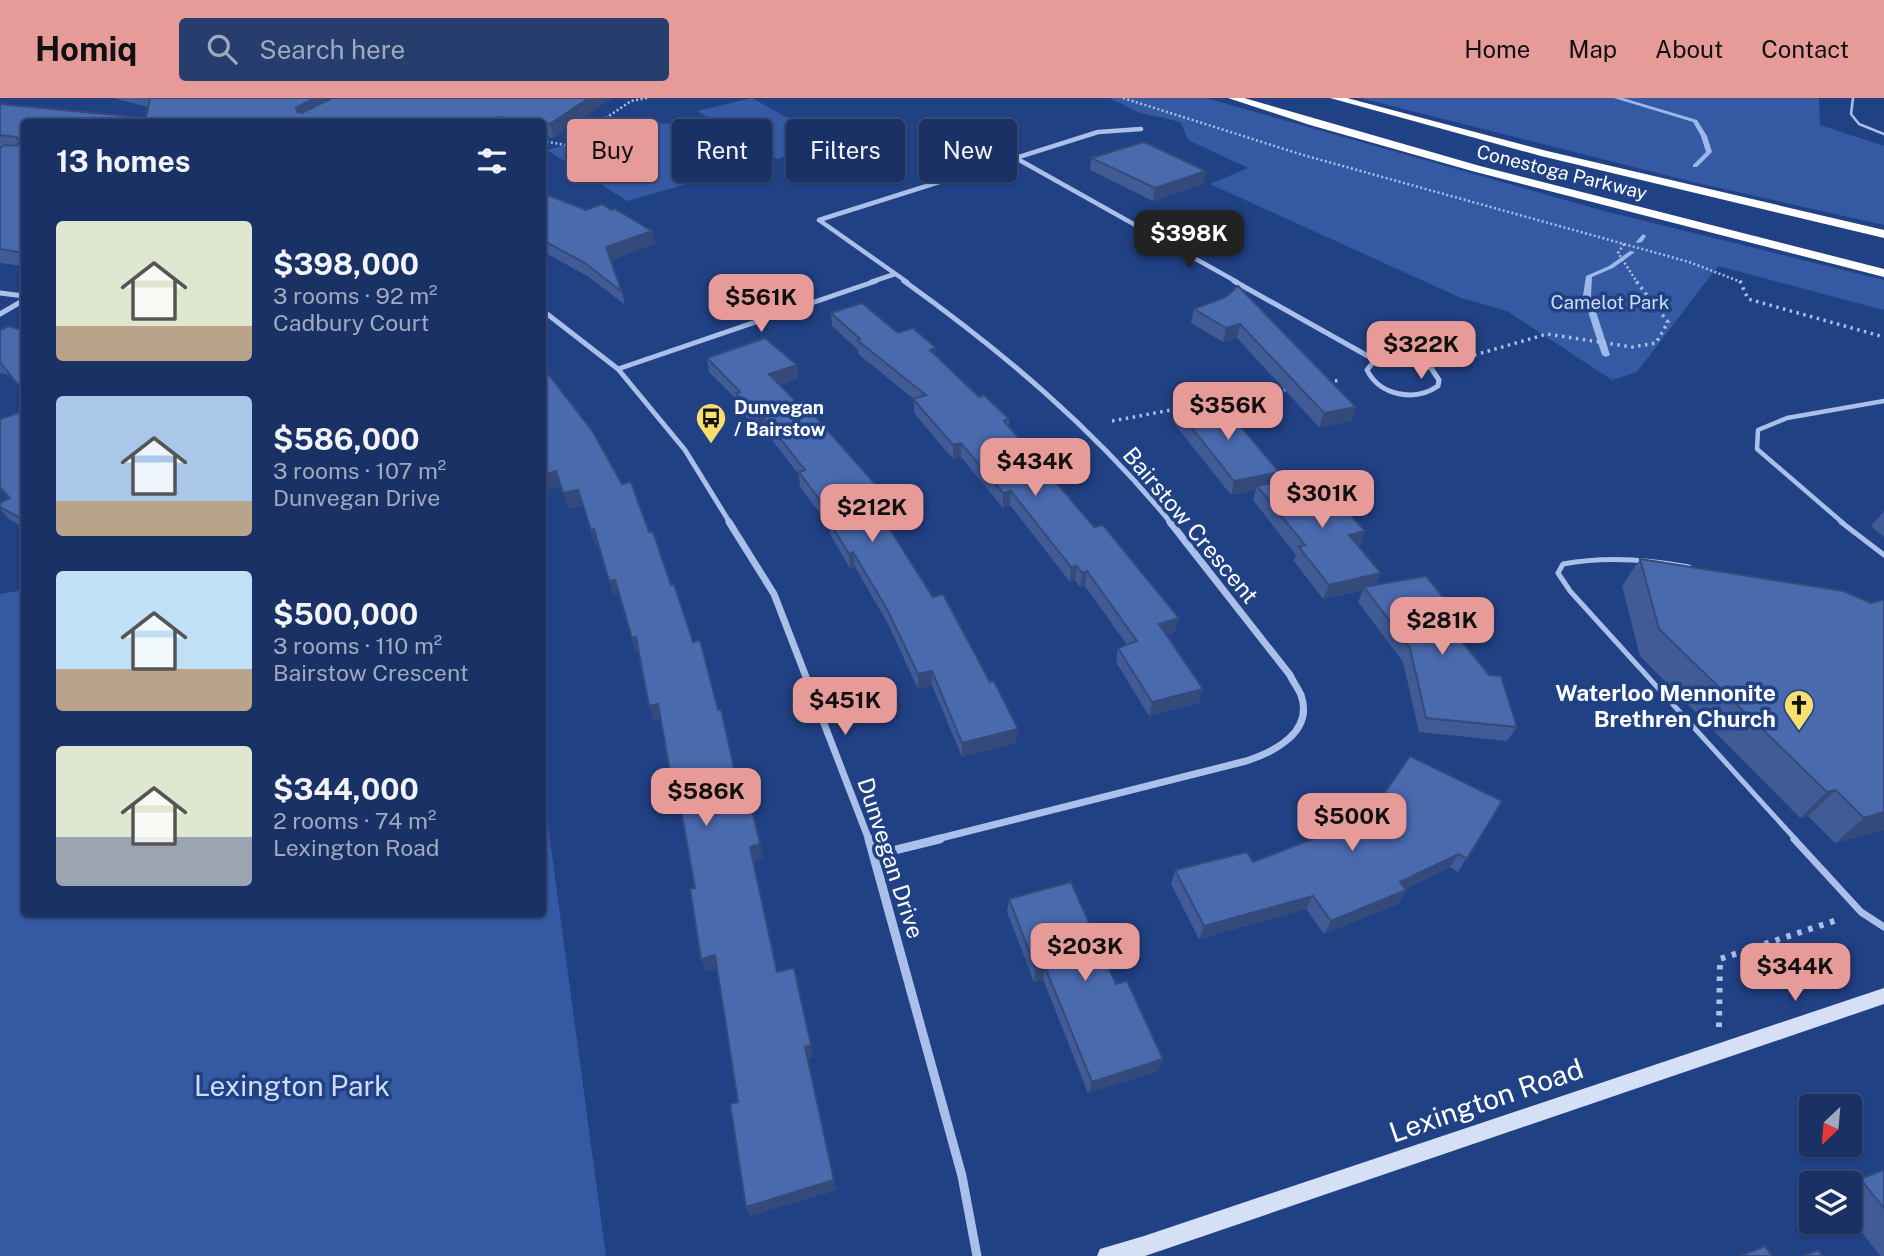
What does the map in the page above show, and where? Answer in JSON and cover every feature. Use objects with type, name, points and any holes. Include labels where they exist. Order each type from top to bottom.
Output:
[{"type":"highway","name":"Conestoga Parkway","points":[[1234,98],[1375,142],[1516,180],[1884,273]]},
{"type":"highway","name":"Conestoga Parkway","points":[[1335,98],[1533,151],[1884,234]]},
{"type":"main road","name":"Lexington Road","points":[[1107,1256],[1144,1246],[1884,996]]},
{"type":"street","points":[[1017,156],[1098,132],[1141,129]]},
{"type":"street","points":[[1017,159],[1375,360],[1392,357],[1423,363],[1437,374],[1438,386],[1415,395],[1382,387],[1369,376],[1367,370],[1375,360]]},
{"type":"street","name":"Bairstow Crescent","points":[[875,855],[1275,752],[1294,735],[1302,699],[1290,674],[1188,542],[1091,434],[995,349],[819,220],[937,182]]},
{"type":"street","points":[[618,369],[895,274]]},
{"type":"street","points":[[0,293],[21,297]]},
{"type":"street","points":[[0,314],[21,300]]},
{"type":"street","name":"Dunvegan Drive","points":[[546,313],[618,369],[685,450],[774,594],[875,855],[962,1176],[977,1256]]},
{"type":"lane","points":[[1853,98],[1852,114],[1860,124],[1884,134]]},
{"type":"lane","points":[[1884,401],[1787,418],[1758,430],[1757,449],[1837,519],[1884,555]]},
{"type":"lane","points":[[1702,569],[1647,558],[1580,560],[1563,564],[1558,573],[1570,591],[1861,912],[1884,927]]},
{"type":"path","points":[[546,142],[566,145],[631,101],[647,98]]},
{"type":"path","points":[[1123,98],[1303,155],[1689,262],[1740,280],[1748,299],[1884,337]]},
{"type":"path","points":[[1454,361],[1547,334],[1622,346],[1656,343],[1668,322],[1621,261],[1618,253],[1624,244]]},
{"type":"path","points":[[1328,382],[1341,380]]},
{"type":"path","points":[[1206,404],[1301,387]]},
{"type":"path","points":[[1112,421],[1193,406]]},
{"type":"path","points":[[1719,1050],[1720,959],[1861,912]]},
{"type":"green space","points":[[752,98],[790,119],[786,119],[786,156],[777,159],[772,156],[772,119],[710,119],[697,111]]},
{"type":"green space","name":"Camelot Park","points":[[1109,98],[1206,98],[1604,211],[1884,280],[1884,310],[1718,266],[1637,372],[1612,380],[1507,311],[1461,298],[1210,184],[1248,168],[1188,140],[1181,123],[1141,113]]},
{"type":"green space","points":[[1360,98],[1819,98],[1820,125],[1884,146],[1884,225],[1693,182]]},
{"type":"green space","points":[[658,123],[672,124],[672,182],[695,182],[627,201],[597,182],[658,182]]},
{"type":"green space","points":[[567,144],[567,163],[547,150]]},
{"type":"green space","name":"Lexington Park","points":[[21,590],[21,917],[546,917],[546,810],[606,1256],[0,1256],[0,594]]},
{"type":"building","points":[[150,98],[314,98],[296,108],[297,112],[302,113],[332,98],[589,98],[550,124],[546,123],[546,119],[498,117],[21,119],[21,252],[0,249],[0,148],[5,145],[17,146],[20,141],[16,137],[0,135],[0,104],[146,118]]},
{"type":"building","points":[[1144,142],[1206,171],[1155,188],[1091,158]]},
{"type":"building","points":[[546,195],[586,210],[602,204],[652,231],[606,247],[622,292],[585,263],[546,242]]},
{"type":"building","points":[[1238,286],[1356,407],[1324,413],[1240,324],[1226,328],[1194,309],[1226,297]]},
{"type":"building","points":[[862,303],[898,333],[913,328],[936,348],[930,350],[979,397],[984,395],[1009,419],[1004,421],[1094,527],[1103,525],[1179,618],[1159,624],[1203,689],[1152,702],[1118,648],[1137,641],[1087,571],[1082,573],[1077,566],[1071,567],[1011,491],[1003,493],[961,443],[953,445],[913,399],[926,395],[857,340],[860,339],[831,313]]},
{"type":"building","points":[[9,326],[21,330],[21,388],[0,362],[0,330]]},
{"type":"building","points":[[765,338],[797,365],[769,374],[810,416],[814,415],[876,485],[865,490],[933,597],[943,594],[990,682],[994,681],[1018,729],[962,743],[932,671],[918,674],[887,609],[853,552],[849,554],[828,520],[833,518],[799,472],[805,470],[763,417],[759,418],[736,393],[740,392],[707,358]]},
{"type":"building","points":[[546,371],[593,432],[622,484],[631,482],[649,532],[653,532],[671,585],[674,584],[693,642],[700,640],[718,710],[721,709],[737,782],[745,780],[760,844],[750,847],[777,972],[794,968],[811,1045],[805,1047],[834,1180],[746,1207],[730,1104],[738,1102],[715,955],[701,959],[690,889],[695,888],[675,776],[671,777],[658,704],[649,706],[636,637],[632,638],[615,580],[609,581],[594,529],[591,530],[578,490],[563,493],[556,471],[546,474]]},
{"type":"building","points":[[1209,402],[1223,418],[1232,416],[1279,472],[1234,481],[1176,408]]},
{"type":"building","points":[[21,412],[21,518],[0,507],[0,503],[10,498],[0,487],[0,419]]},
{"type":"building","points":[[1286,480],[1293,489],[1322,483],[1365,531],[1349,535],[1381,573],[1329,585],[1299,547],[1305,545],[1257,486]]},
{"type":"building","name":"Waterloo Mennonite Brethren Church","points":[[1640,559],[1843,591],[1871,603],[1884,601],[1884,812],[1864,818],[1836,790],[1827,792],[1659,629]]},
{"type":"building","points":[[1426,576],[1452,608],[1437,611],[1489,675],[1501,676],[1517,727],[1426,718],[1410,648],[1364,587]]},
{"type":"building","points":[[1410,756],[1502,801],[1467,859],[1459,854],[1400,882],[1406,890],[1331,921],[1313,896],[1204,926],[1175,870],[1247,852],[1253,862],[1367,818]]},
{"type":"building","points":[[1071,882],[1116,984],[1127,981],[1163,1059],[1092,1082],[1045,967],[1036,969],[1009,899]]},
{"type":"building","points":[[1884,1170],[1884,1208],[1862,1181],[1862,1178]]},
{"type":"building","points":[[1765,1246],[1772,1256],[1740,1256]]},
{"type":"building","points":[[1818,1250],[1823,1256],[1803,1256]]},
{"type":"waterway","points":[[1617,98],[1695,121],[1709,152],[1695,166]]},
{"type":"waterway","points":[[1639,242],[1643,236]]},
{"type":"waterway","points":[[1606,355],[1587,296],[1589,276],[1611,267],[1632,252]]},
{"type":"place","name":"Dunvegan / Bairstow","points":[[711,445]]},
{"type":"place","name":"Waterloo Mennonite Brethren Church","points":[[1799,732]]}]
